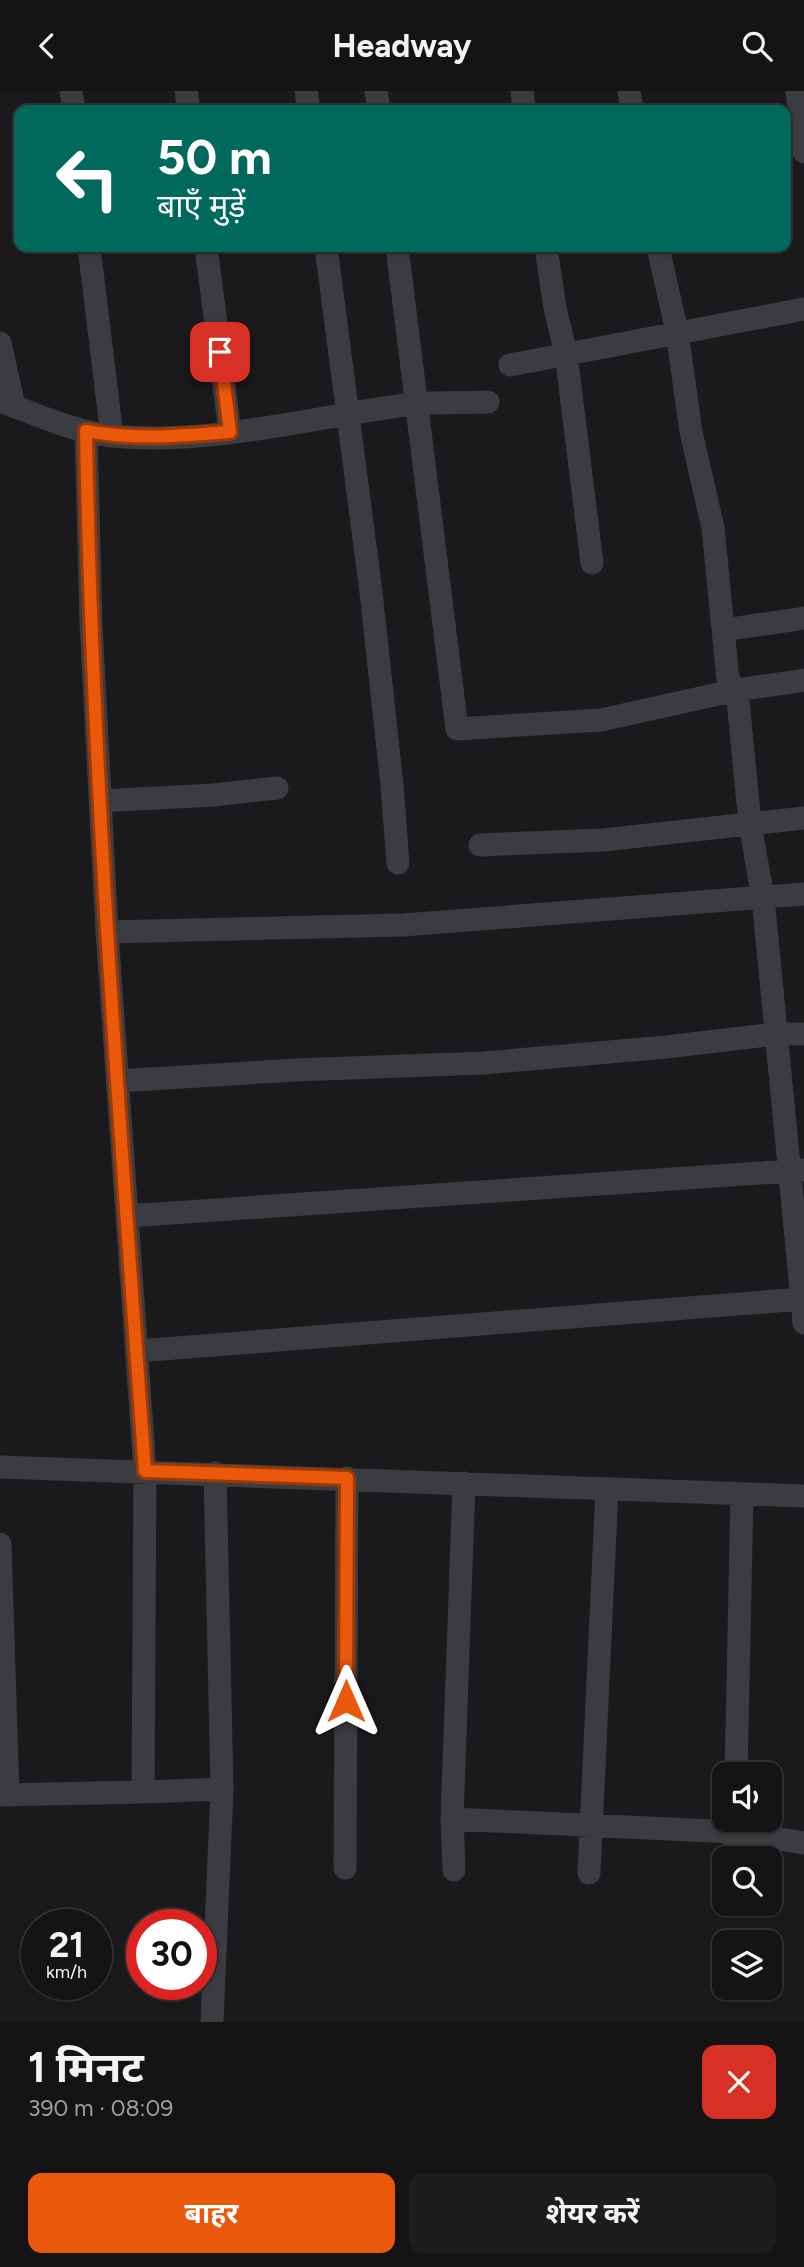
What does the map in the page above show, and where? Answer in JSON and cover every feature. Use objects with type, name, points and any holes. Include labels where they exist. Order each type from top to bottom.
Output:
[{"type":"street","points":[[797,91],[804,152]]},
{"type":"street","points":[[90,252],[112,436]]},
{"type":"street","points":[[207,252],[230,432]]},
{"type":"street","points":[[327,252],[371,592],[398,863]]},
{"type":"street","points":[[398,252],[457,729],[601,720],[737,690],[804,680]]},
{"type":"street","points":[[547,252],[555,308],[566,354],[592,562]]},
{"type":"street","points":[[659,252],[677,332],[691,432],[713,528],[729,680],[737,690],[750,824],[763,898],[775,1034],[796,1171],[804,1323]]},
{"type":"street","points":[[510,365],[804,309]]},
{"type":"street","points":[[0,343],[7,404],[86,431],[112,436],[163,437],[230,432],[415,404],[488,402]]},
{"type":"street","points":[[86,431],[91,610],[107,932],[145,1471],[143,1792]]},
{"type":"street","points":[[724,630],[804,618]]},
{"type":"street","points":[[100,801],[213,796],[277,788]]},
{"type":"street","points":[[480,845],[603,840],[804,818]]},
{"type":"street","points":[[107,932],[403,925],[804,894]]},
{"type":"street","points":[[118,1081],[296,1070],[484,1063],[666,1047],[775,1034],[804,1034]]},
{"type":"street","points":[[127,1216],[796,1171]]},
{"type":"street","points":[[137,1351],[803,1299]]},
{"type":"street","points":[[0,1467],[804,1496]]},
{"type":"street","points":[[212,2022],[222,1789],[215,1473]]},
{"type":"street","points":[[345,1868],[347,1478]]},
{"type":"street","points":[[454,1870],[452,1819],[464,1483]]},
{"type":"street","points":[[589,1873],[607,1489]]},
{"type":"street","points":[[736,1762],[742,1494]]},
{"type":"street","points":[[0,1555],[4,1795],[222,1789]]},
{"type":"street","points":[[452,1819],[591,1825],[712,1826]]},
{"type":"street","points":[[759,1832],[804,1843]]},
{"type":"route","points":[[220,352],[230,432],[163,437],[112,436],[86,431],[91,623],[101,827],[145,1471],[347,1478],[346,1701]]}]
